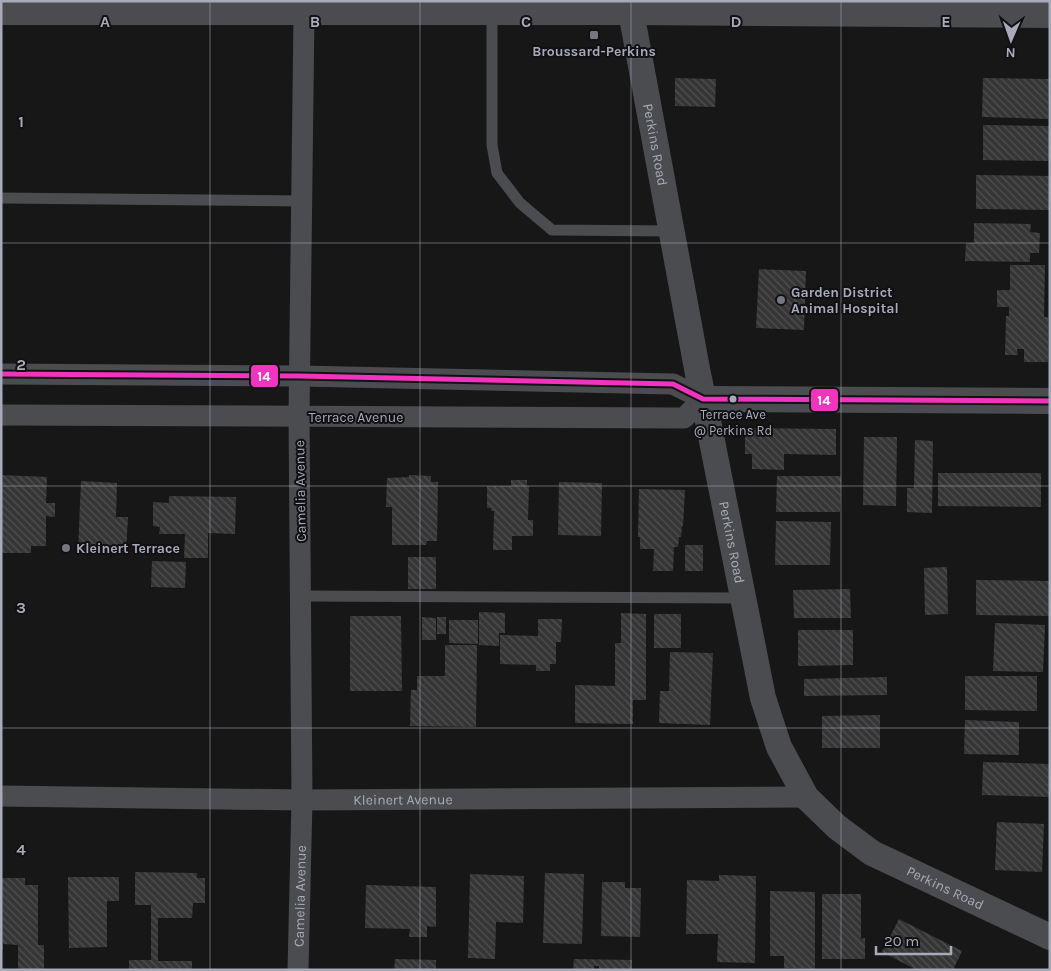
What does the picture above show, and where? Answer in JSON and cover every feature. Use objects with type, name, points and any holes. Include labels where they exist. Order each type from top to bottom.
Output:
[{"type":"street","points":[[1,12],[72,7],[304,13],[492,12],[631,7],[1050,15]]},
{"type":"street","name":"Perkins Road","points":[[631,7],[671,231],[742,598],[763,698],[779,747],[806,797],[837,827],[872,854],[1050,937]]},
{"type":"street","name":"Camelia Avenue","points":[[298,970],[302,800],[299,416],[304,13]]},
{"type":"street","points":[[1,374],[300,376],[673,384],[703,399],[1050,401]]},
{"type":"street","name":"Terrace Avenue","points":[[1,415],[684,418],[703,399]]},
{"type":"street","name":"Kleinert Avenue","points":[[1,796],[302,800],[806,797]]},
{"type":"lane","points":[[492,12],[492,145],[497,173],[520,203],[552,230],[671,231]]},
{"type":"lane","points":[[1,198],[302,201]]},
{"type":"lane","points":[[301,596],[742,598]]},
{"type":"building","points":[[675,78],[716,79],[715,107],[675,106]]},
{"type":"building","points":[[983,78],[1049,79],[1048,119],[982,117]]},
{"type":"building","points":[[983,125],[1049,126],[1049,161],[983,160]]},
{"type":"building","points":[[976,175],[1050,176],[1049,210],[976,209]]},
{"type":"building","points":[[974,223],[1031,224],[1030,232],[1040,233],[1039,253],[1030,253],[1030,262],[965,261],[966,243],[974,243]]},
{"type":"building","points":[[1010,265],[1045,265],[1044,317],[1048,317],[1048,362],[1024,362],[1024,349],[1017,349],[1018,355],[1005,355],[1006,316],[1009,316],[1009,307],[997,307],[997,290],[1010,290]]},
{"type":"building","name":"Garden District Animal Hospital","points":[[759,269],[806,271],[804,330],[756,328]]},
{"type":"building","points":[[745,428],[836,429],[836,455],[784,454],[784,470],[752,469],[752,454],[745,454]]},
{"type":"building","points":[[864,437],[897,437],[896,506],[863,505]]},
{"type":"building","points":[[915,440],[933,441],[932,513],[907,512],[907,488],[914,488]]},
{"type":"building","points":[[938,473],[1041,473],[1041,507],[938,506]]},
{"type":"building","points":[[1,475],[47,477],[46,503],[55,503],[55,517],[46,516],[46,546],[31,546],[31,553],[1,553]]},
{"type":"building","points":[[409,475],[431,476],[431,482],[438,482],[437,541],[427,541],[426,545],[392,545],[392,507],[386,507],[387,478],[409,477]]},
{"type":"building","points":[[777,476],[841,476],[840,512],[776,512]]},
{"type":"building","points":[[511,480],[527,480],[527,486],[529,486],[528,520],[533,520],[533,536],[512,536],[512,550],[493,550],[494,511],[491,511],[491,508],[487,508],[487,486],[511,486]]},
{"type":"building","points":[[81,481],[117,483],[116,517],[128,517],[126,553],[78,551]]},
{"type":"building","points":[[559,482],[602,483],[601,536],[558,535]]},
{"type":"building","points":[[639,489],[685,490],[683,526],[678,547],[674,547],[673,571],[653,571],[654,549],[640,549],[640,537],[638,537]]},
{"type":"building","points":[[169,496],[236,497],[235,534],[208,533],[208,558],[184,558],[185,534],[159,534],[160,527],[153,526],[153,502],[169,503]]},
{"type":"building","points":[[776,521],[831,522],[830,565],[775,565]]},
{"type":"building","points":[[685,545],[703,545],[703,571],[685,571]]},
{"type":"building","points":[[408,557],[436,557],[436,589],[408,589]]},
{"type":"building","points":[[152,561],[186,562],[185,588],[151,587]]},
{"type":"building","points":[[947,567],[948,614],[925,615],[924,568]]},
{"type":"building","points":[[976,580],[1050,581],[1050,616],[976,615]]},
{"type":"building","points":[[850,589],[851,618],[794,618],[793,590]]},
{"type":"building","points":[[479,612],[505,613],[505,633],[499,633],[499,646],[479,645]]},
{"type":"building","points":[[621,613],[646,614],[646,700],[633,700],[633,724],[575,723],[575,685],[615,686],[615,643],[621,643]]},
{"type":"building","points":[[654,614],[681,614],[681,648],[654,648]]},
{"type":"building","points":[[350,616],[401,616],[402,691],[350,691]]},
{"type":"building","points":[[422,617],[436,618],[436,640],[422,640]]},
{"type":"building","points":[[437,617],[446,617],[446,634],[437,634]]},
{"type":"building","points":[[538,619],[562,619],[561,642],[556,642],[556,664],[550,664],[550,671],[536,671],[536,665],[500,664],[500,635],[538,636]]},
{"type":"building","points":[[449,620],[478,620],[478,644],[449,643]]},
{"type":"building","points":[[995,623],[1045,625],[1043,672],[993,671]]},
{"type":"building","points":[[798,630],[853,630],[853,665],[798,666]]},
{"type":"building","points":[[445,645],[477,645],[476,727],[410,726],[411,690],[417,690],[417,676],[445,676]]},
{"type":"building","points":[[670,652],[713,653],[710,725],[659,723],[660,691],[669,691]]},
{"type":"building","points":[[965,676],[1037,676],[1037,711],[965,710]]},
{"type":"building","points":[[887,677],[887,695],[804,696],[804,679]]},
{"type":"building","points":[[880,715],[880,748],[822,748],[822,716]]},
{"type":"building","points":[[965,720],[1019,722],[1019,755],[964,754]]},
{"type":"building","points":[[983,762],[1050,764],[1050,797],[982,795]]},
{"type":"building","points":[[997,822],[1044,824],[1042,872],[995,870]]},
{"type":"building","points":[[135,872],[197,873],[197,878],[205,878],[205,903],[193,903],[192,918],[158,918],[158,961],[192,961],[192,970],[129,970],[129,960],[151,960],[151,905],[135,905]]},
{"type":"building","points":[[545,873],[584,874],[582,944],[543,943]]},
{"type":"building","points":[[470,874],[524,876],[523,923],[496,922],[495,959],[468,958]]},
{"type":"building","points":[[719,875],[756,876],[755,963],[717,962],[718,934],[686,934],[687,880],[719,881]]},
{"type":"building","points":[[68,877],[119,877],[119,901],[107,901],[107,947],[69,948]]},
{"type":"building","points":[[1,878],[25,878],[25,885],[38,885],[38,945],[44,945],[44,970],[18,970],[18,945],[3,944],[3,950],[1,950]]},
{"type":"building","points":[[602,882],[625,882],[625,888],[641,888],[640,937],[601,936]]},
{"type":"building","points":[[366,885],[436,887],[436,927],[427,926],[427,937],[409,937],[410,929],[365,928]]},
{"type":"building","points":[[770,891],[815,892],[815,969],[784,968],[784,956],[770,956]]},
{"type":"building","points":[[822,894],[861,894],[861,939],[865,938],[865,959],[822,959]]},
{"type":"building","points":[[899,919],[962,951],[953,970],[912,970],[913,968],[882,952]]},
{"type":"building","points":[[395,959],[436,960],[436,970],[394,970]]},
{"type":"building","points":[[574,959],[632,960],[632,970],[599,970],[599,966],[594,966],[594,970],[573,970]]},
{"type":"transit line","name":"14","points":[[1,374],[300,376],[673,384],[703,399],[1050,401]]},
{"type":"place","name":"Broussard-Perkins","points":[[594,35]]},
{"type":"place","name":"Garden District Animal Hospital","points":[[781,300]]},
{"type":"place","name":"Terrace Ave @ Perkins Rd","points":[[733,399]]},
{"type":"place","name":"Kleinert Terrace","points":[[66,548]]}]
